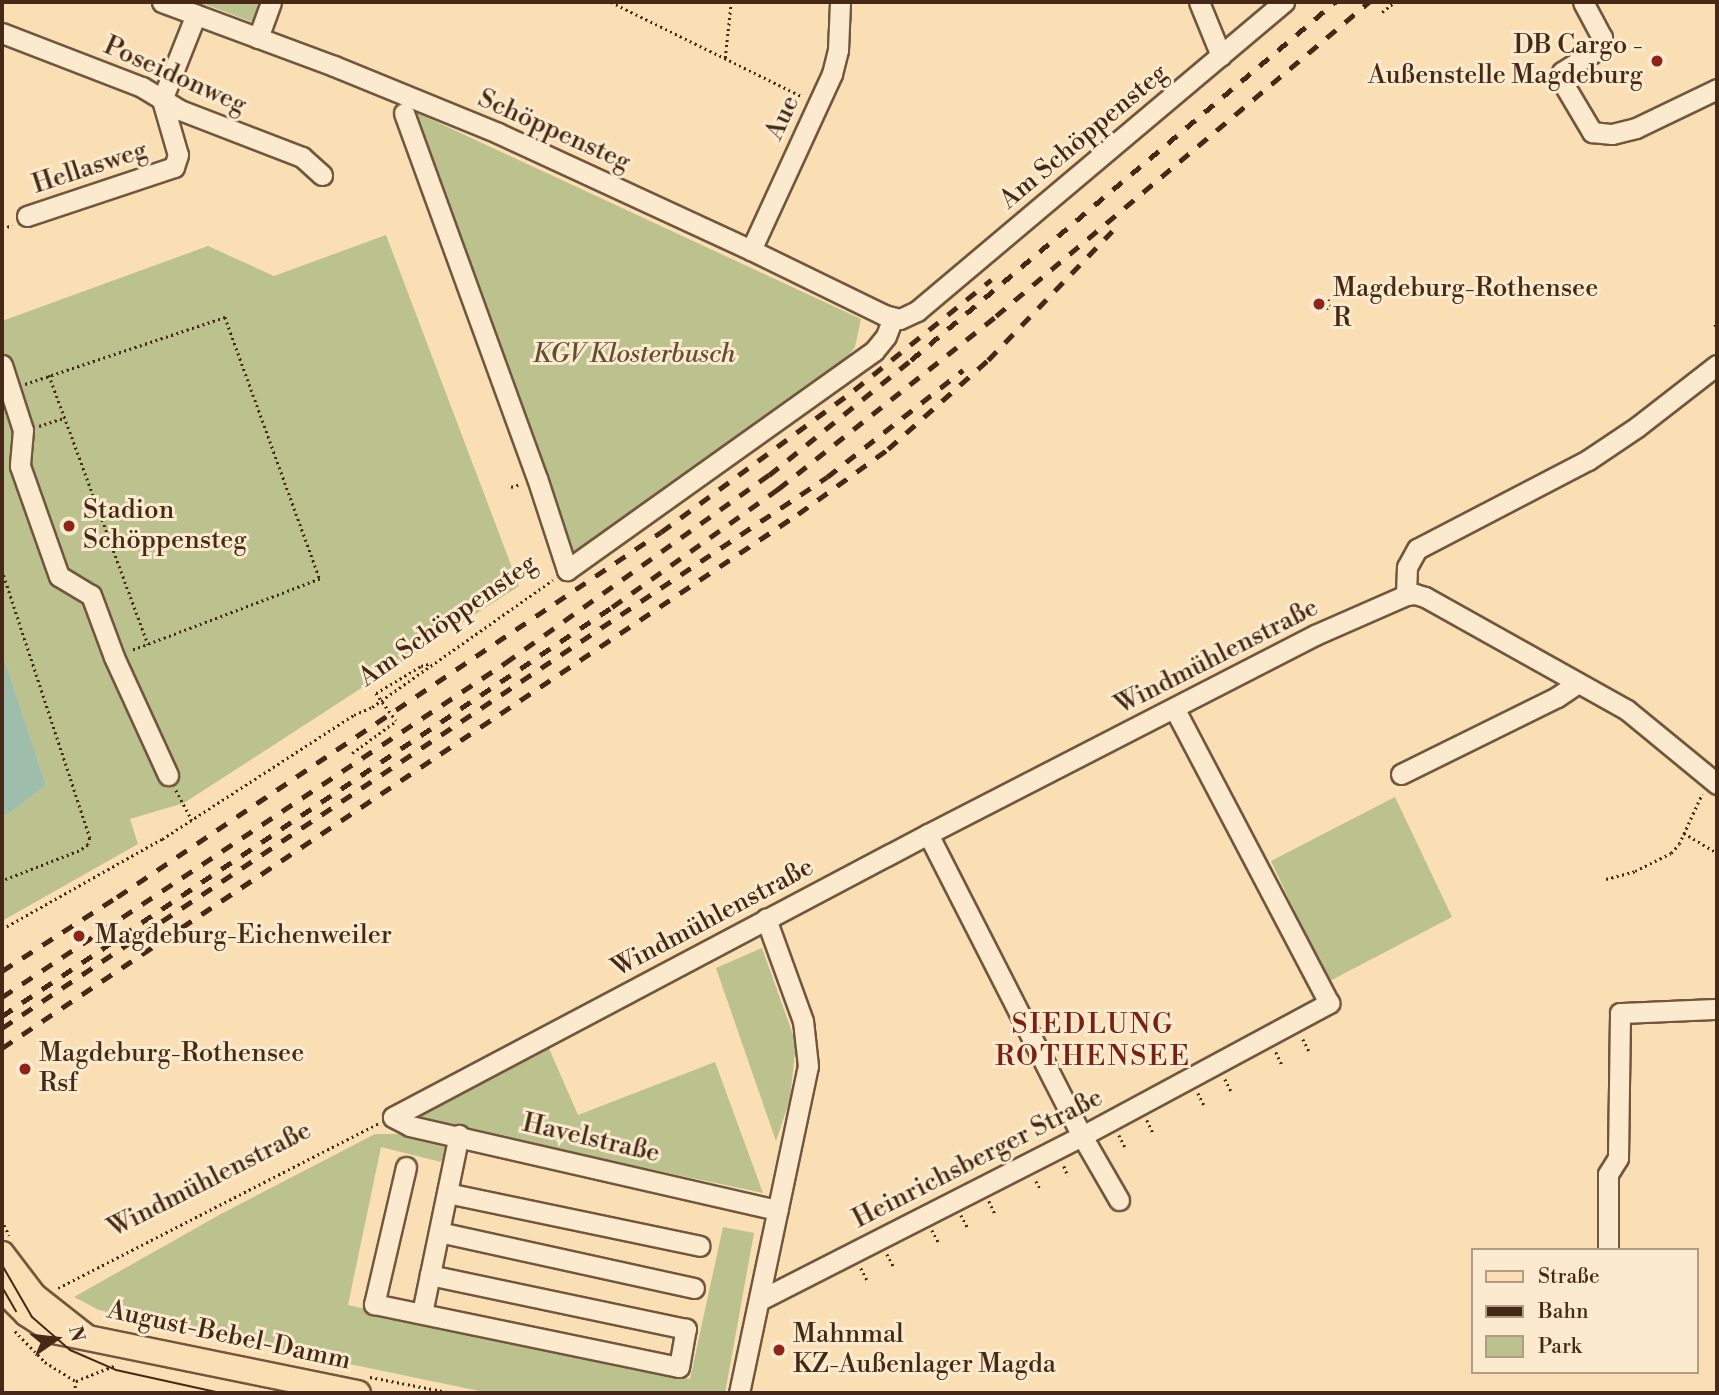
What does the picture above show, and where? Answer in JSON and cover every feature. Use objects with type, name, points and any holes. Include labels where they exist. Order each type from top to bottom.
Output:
[{"type":"main road","name":"August-Bebel-Damm","points":[[2,1254],[11,1291],[34,1308],[53,1331],[358,1393]]},
{"type":"street","name":"Schöppensteg","points":[[162,2],[485,128],[893,318]]},
{"type":"street","points":[[258,38],[271,2]]},
{"type":"street","name":"Aue","points":[[751,250],[837,58],[840,2]]},
{"type":"street","points":[[1199,2],[1222,56]]},
{"type":"street","name":"Am Schöppensteg","points":[[568,570],[874,351],[885,338],[893,318],[902,319],[917,311],[1284,2]]},
{"type":"street","points":[[1583,2],[1602,37],[1602,47],[1598,52],[1562,72],[1560,78],[1592,132],[1612,134],[1636,128],[1717,89]]},
{"type":"street","points":[[162,100],[195,14]]},
{"type":"street","name":"Poseidonweg","points":[[2,33],[142,87],[162,100],[302,157],[322,175]]},
{"type":"street","name":"Hellasweg","points":[[27,216],[174,167],[178,155],[162,100]]},
{"type":"street","points":[[404,113],[568,570]]},
{"type":"street","points":[[2,365],[23,430],[20,466],[59,576],[91,595],[114,657],[168,775]]},
{"type":"street","points":[[1716,783],[1637,716],[1425,597],[1406,595],[1407,566],[1417,549],[1588,460],[1637,427],[1717,365]]},
{"type":"street","name":"Windmühlenstraße","points":[[393,1116],[928,834],[1315,635],[1406,595]]},
{"type":"street","points":[[1401,774],[1557,697],[1578,683]]},
{"type":"street","name":"Heinrichsberger Straße","points":[[760,1300],[1082,1136],[1329,1003],[1174,708]]},
{"type":"street","points":[[928,834],[1082,1136],[1119,1200]]},
{"type":"street","points":[[739,1393],[803,1094],[808,1048],[803,1021],[766,919]]},
{"type":"street","points":[[1608,1248],[1608,1174],[1618,1158],[1620,1013],[1717,1009]]},
{"type":"street","name":"Havelstraße","points":[[393,1116],[410,1126],[778,1210]]},
{"type":"street","points":[[422,1313],[459,1136]]},
{"type":"street","points":[[405,1167],[374,1304],[680,1367],[686,1329],[430,1275]]},
{"type":"street","points":[[447,1192],[700,1246]]},
{"type":"street","points":[[439,1233],[694,1288]]},
{"type":"path","points":[[611,2],[818,105]]},
{"type":"path","points":[[725,58],[731,2]]},
{"type":"path","points":[[1382,12],[1395,2]]},
{"type":"path","points":[[1321,310],[1331,306],[1328,300]]},
{"type":"path","points":[[9,389],[225,317],[320,579],[114,657]]},
{"type":"path","points":[[49,375],[148,644]]},
{"type":"path","points":[[23,430],[64,418]]},
{"type":"path","points":[[2,570],[90,838],[88,845],[79,851],[2,881]]},
{"type":"path","name":"Am Schöppensteg","points":[[2,929],[192,820],[354,715],[372,707],[568,570]]},
{"type":"path","points":[[352,752],[396,721],[376,693],[421,666],[436,663]]},
{"type":"path","points":[[168,775],[192,820]]},
{"type":"path","points":[[1606,879],[1635,871],[1665,857],[1684,833],[1695,803],[1716,783]]},
{"type":"path","points":[[1684,833],[1717,853]]},
{"type":"path","points":[[1301,1035],[1309,1051]]},
{"type":"path","points":[[1275,1049],[1282,1065]]},
{"type":"path","points":[[1223,1076],[1231,1091]]},
{"type":"path","points":[[1196,1090],[1204,1105]]},
{"type":"path","name":"Windmühlenstraße","points":[[34,1308],[393,1116]]},
{"type":"path","points":[[1145,1116],[1153,1133]]},
{"type":"path","points":[[1117,1131],[1125,1147]]},
{"type":"path","points":[[1061,1160],[1068,1176]]},
{"type":"path","points":[[1033,1175],[1041,1190]]},
{"type":"path","points":[[987,1198],[995,1214]]},
{"type":"path","points":[[960,1212],[968,1228]]},
{"type":"path","points":[[931,1228],[939,1243]]},
{"type":"path","points":[[886,1251],[894,1266]]},
{"type":"path","points":[[860,1265],[867,1280]]},
{"type":"path","points":[[34,1308],[36,1354],[76,1381],[74,1393]]},
{"type":"path","name":"August-Bebel-Damm","points":[[76,1381],[116,1365]]},
{"type":"green space","points":[[199,2],[264,2],[257,24]]},
{"type":"green space","name":"KGV Klosterbusch","points":[[411,110],[861,319],[855,347],[848,356],[570,558]]},
{"type":"green space","points":[[386,235],[519,586],[184,803],[130,819],[138,844],[2,921],[2,816],[10,813],[46,785],[2,652],[2,321],[208,246],[274,276]]},
{"type":"green space","points":[[1395,797],[1452,917],[1328,982],[1271,861]]},
{"type":"green space","points":[[762,948],[796,1043],[790,1099],[776,1141],[716,968]]},
{"type":"green space","points":[[547,1044],[578,1115],[715,1062],[763,1193],[421,1121],[421,1106]]},
{"type":"green space","points":[[375,1134],[409,1134],[447,1143],[441,1162],[381,1147],[348,1305],[690,1379],[723,1227],[754,1233],[725,1393],[489,1393],[162,1325],[99,1310],[74,1297],[221,1214]]},
{"type":"shaded area","points":[[2,652],[46,785],[10,813],[2,816]]},
{"type":"tram line","points":[[2,1265],[32,1317],[70,1350],[116,1370],[221,1393]]},
{"type":"tram line","points":[[2,1287],[16,1311]]},
{"type":"railway","points":[[2,997],[505,663],[769,475],[911,360],[1335,2]]},
{"type":"railway","points":[[2,1016],[612,607],[778,489],[996,316],[1369,2]]},
{"type":"railway","points":[[2,1048],[798,514],[888,449],[988,360],[1112,231]]},
{"type":"railway","points":[[2,971],[117,897],[661,532],[854,390],[991,280]]},
{"type":"railway","points":[[2,1028],[827,477],[963,370]]},
{"type":"place","name":"DB Cargo - Außenstelle Magdeburg","points":[[1657,61]]},
{"type":"place","name":"Magdeburg-Rothensee R","points":[[1319,304]]},
{"type":"place","name":"Stadion Schöppensteg","points":[[69,526]]},
{"type":"place","name":"Magdeburg-Eichenweiler","points":[[79,936]]},
{"type":"place","name":"Magdeburg-Rothensee Rsf","points":[[25,1069]]},
{"type":"place","name":"Mahnmal KZ-Außenlager Magda","points":[[779,1350]]},
{"type":"district","name":"SIEDLUNG ROTHENSEE","points":[[1093,1041]]}]
